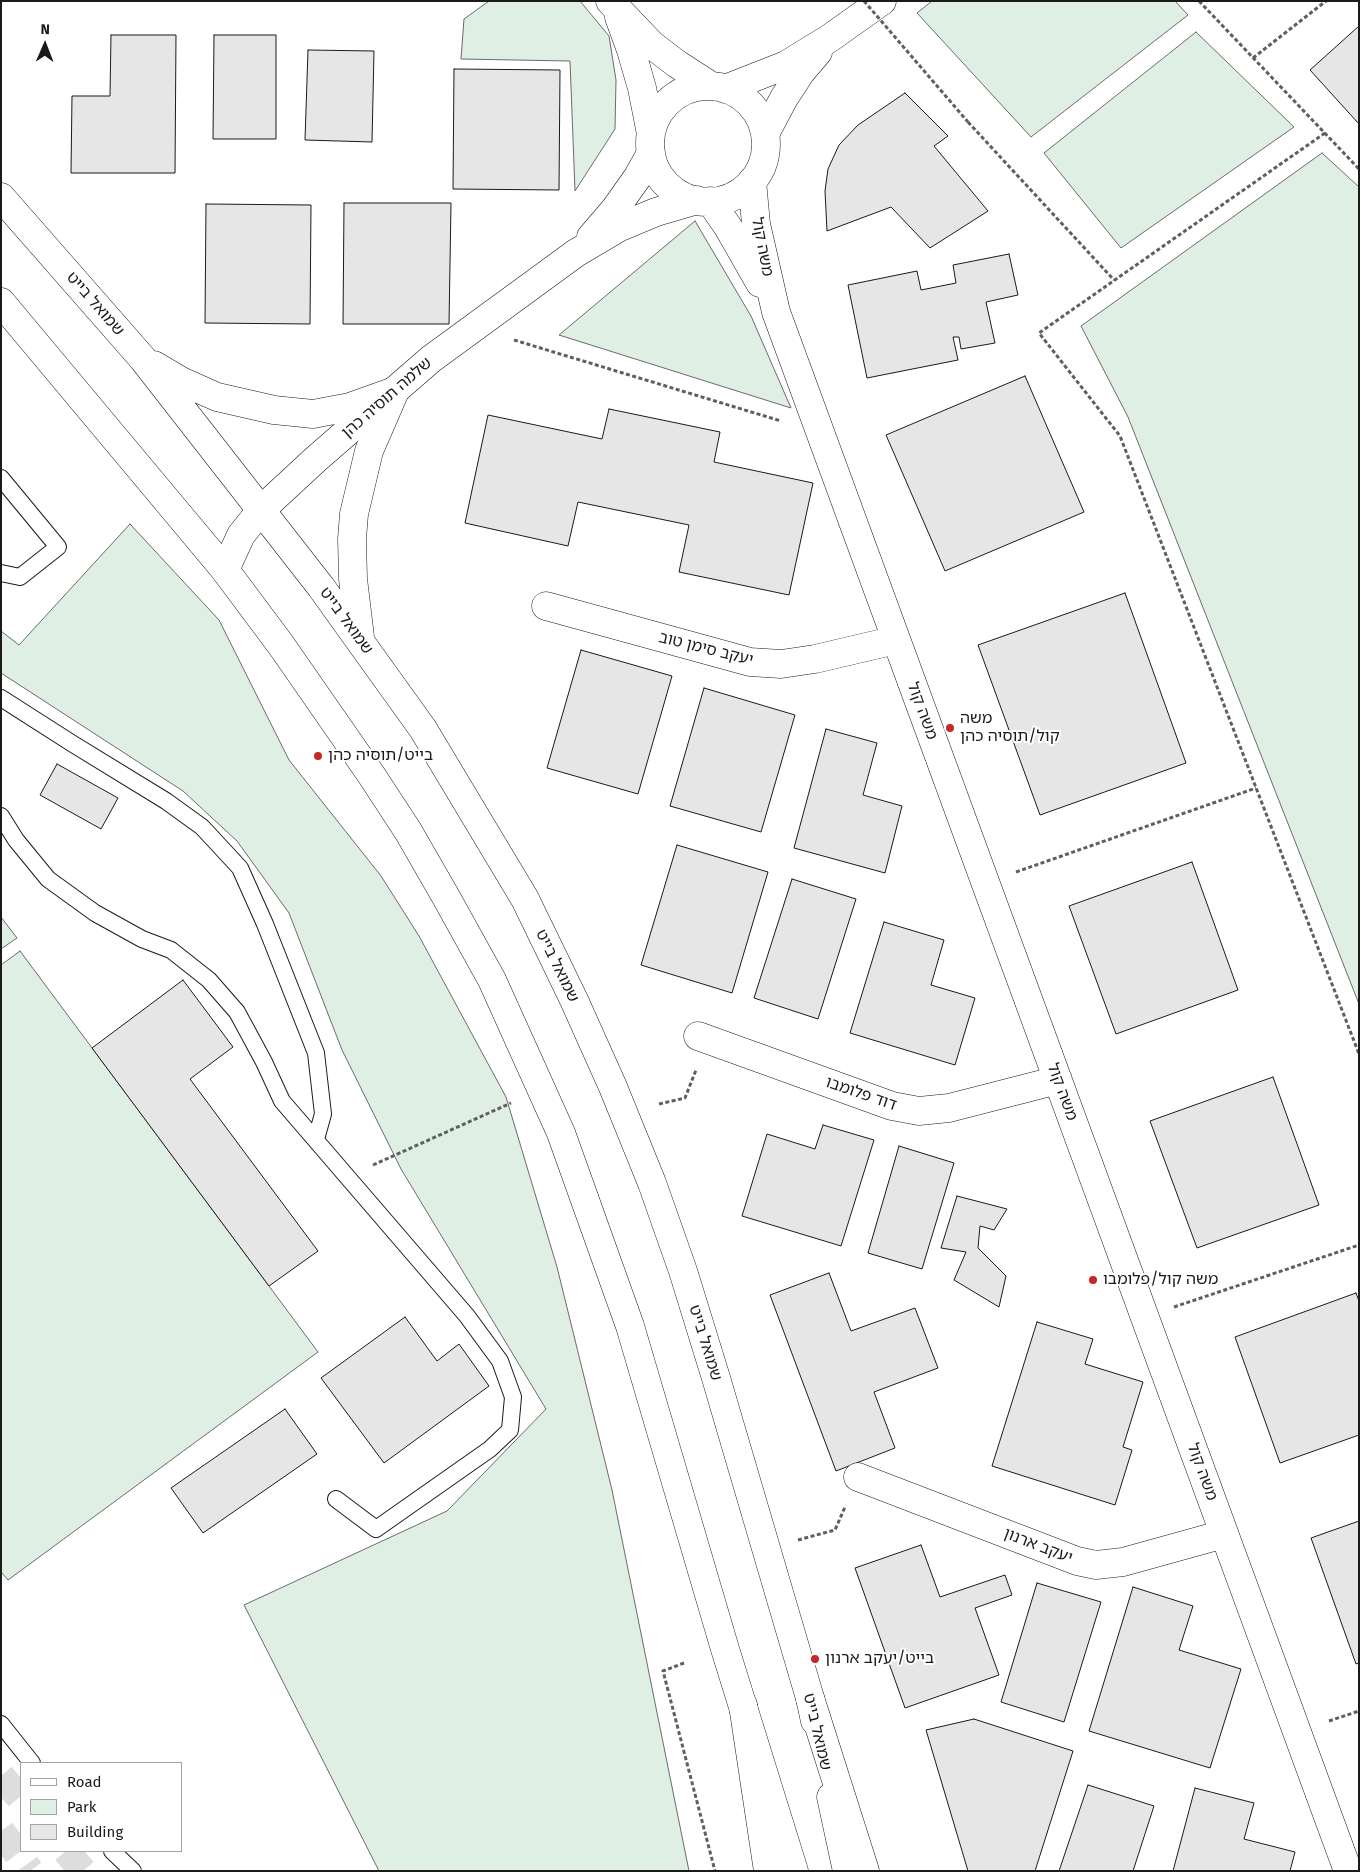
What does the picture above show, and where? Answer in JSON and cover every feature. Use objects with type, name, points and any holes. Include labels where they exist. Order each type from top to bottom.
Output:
[{"type":"main road","points":[[651,143],[657,116],[669,101],[685,91],[698,87],[718,88],[786,65],[830,38],[882,1]]},
{"type":"main road","points":[[612,4],[652,45],[677,64],[718,88],[739,95],[751,106],[760,119],[766,144],[763,163],[752,181],[738,193],[719,200],[704,201],[680,195],[667,184],[656,170],[642,88],[631,50],[612,4]]},
{"type":"main road","points":[[765,134],[784,98],[802,72],[830,38]]},
{"type":"main road","name":"שלמה תוסיה כהן","points":[[576,253],[615,209],[637,178],[651,143]]},
{"type":"main road","name":"משה קול","points":[[752,181],[756,224],[776,312],[1348,1871]]},
{"type":"main road","name":"שמואל בייט","points":[[1,197],[143,359],[262,509],[361,641],[423,730],[525,899],[574,1000],[613,1087],[652,1183],[683,1272],[810,1698],[847,1871]]},
{"type":"main road","name":"שלמה תוסיה כהן","points":[[225,570],[241,535],[262,509],[316,459],[431,359],[576,253],[620,227],[656,212],[704,201]]},
{"type":"main road","name":"משה קול","points":[[704,201],[747,259],[776,312]]},
{"type":"main road","points":[[1,302],[225,570],[286,654],[372,776],[408,831],[492,980],[561,1133],[592,1215],[630,1326],[675,1481],[794,1871]]},
{"type":"main road","points":[[143,359],[181,381],[217,397],[274,410],[313,414],[350,407],[395,391]]},
{"type":"main road","points":[[361,641],[352,580],[354,514],[369,451],[395,391]]},
{"type":"main road","name":"יעקב סימן טוב","points":[[546,606],[750,662],[781,664],[816,659],[896,640]]},
{"type":"main road","name":"דוד פלומבו","points":[[699,1048],[892,1106],[919,1110],[949,1108],[1058,1080]]},
{"type":"main road","name":"יעקב ארנון","points":[[853,1489],[1077,1561],[1096,1565],[1122,1562],[1224,1534]]},
{"type":"main road","points":[[810,1698],[866,1871]]},
{"type":"main road","points":[[743,1705],[768,1871]]},
{"type":"lane","points":[[1,478],[58,546],[20,577],[1,573]]},
{"type":"lane","points":[[1,698],[166,801],[202,826],[240,868],[265,924],[316,1054],[322,1114],[316,1139]]},
{"type":"lane","points":[[1,816],[16,840],[48,880],[95,913],[142,938],[172,950],[209,980],[237,1012],[264,1062],[282,1101],[467,1316],[500,1361],[513,1397],[510,1430],[490,1449],[376,1528],[336,1499]]},
{"type":"lane","points":[[1,1724],[31,1762]]},
{"type":"lane","points":[[113,1852],[133,1871]]},
{"type":"path","points":[[864,1],[968,122],[1114,280]]},
{"type":"path","points":[[1199,1],[1359,169]]},
{"type":"path","points":[[1253,58],[1326,1]]},
{"type":"path","points":[[1325,133],[1039,333],[1120,436],[1359,1054]]},
{"type":"path","points":[[473,327],[820,433]]},
{"type":"path","points":[[985,882],[1256,788]]},
{"type":"path","points":[[659,1104],[685,1098],[699,1048]]},
{"type":"path","points":[[376,1163],[512,1103]]},
{"type":"path","points":[[1145,1317],[1359,1245]]},
{"type":"path","points":[[793,1541],[835,1530],[853,1489]]},
{"type":"path","points":[[684,1663],[662,1671],[715,1871]]},
{"type":"green space","points":[[489,1],[580,1],[609,36],[616,80],[615,129],[575,191],[570,61],[461,59],[464,19]]},
{"type":"green space","points":[[932,1],[1175,1],[1188,15],[1031,137],[917,13]]},
{"type":"green space","points":[[1196,32],[1294,127],[1121,248],[1044,153]]},
{"type":"green space","points":[[1322,153],[1359,187],[1359,1004],[1128,417],[1081,326]]},
{"type":"green space","points":[[695,221],[751,316],[791,408],[559,335]]},
{"type":"green space","points":[[130,524],[219,620],[289,760],[381,876],[419,936],[506,1097],[557,1267],[612,1490],[689,1871],[379,1871],[244,1605],[447,1511],[546,1409],[401,1169],[342,1050],[289,913],[237,841],[183,791],[1,673],[1,631],[19,645]]},
{"type":"green space","points":[[1,917],[17,938],[1,949]]},
{"type":"green space","points":[[20,951],[318,1352],[8,1580],[1,1572],[1,965]]},
{"type":"building","points":[[1359,26],[1359,124],[1310,70]]},
{"type":"building","points":[[111,35],[176,35],[175,173],[71,173],[72,96],[110,96]]},
{"type":"building","points":[[214,35],[276,35],[276,139],[213,139]]},
{"type":"building","points":[[308,50],[374,51],[372,142],[305,140]]},
{"type":"building","points":[[454,69],[560,70],[559,190],[453,189]]},
{"type":"building","points":[[905,93],[948,136],[934,146],[988,211],[930,248],[891,207],[827,231],[825,191],[828,169],[839,145],[858,125]]},
{"type":"building","points":[[344,203],[451,203],[449,324],[343,324]]},
{"type":"building","points":[[206,204],[311,205],[310,324],[205,323]]},
{"type":"building","points":[[1009,254],[1018,295],[986,302],[995,343],[961,349],[959,337],[953,337],[958,360],[867,378],[848,285],[917,271],[921,290],[956,283],[953,265]]},
{"type":"building","points":[[1025,376],[1084,512],[945,571],[886,435]]},
{"type":"building","points":[[609,409],[720,432],[714,462],[813,483],[789,595],[679,572],[689,525],[578,502],[568,546],[465,523],[488,415],[602,439]]},
{"type":"building","points":[[1125,593],[1186,763],[1040,815],[978,645]]},
{"type":"building","points":[[581,650],[672,676],[638,794],[547,768]]},
{"type":"building","points":[[704,688],[795,715],[761,832],[670,806]]},
{"type":"building","points":[[826,729],[877,743],[863,795],[902,806],[885,873],[794,848]]},
{"type":"building","points":[[57,764],[118,798],[101,829],[40,795]]},
{"type":"building","points":[[677,845],[768,872],[732,993],[641,965]]},
{"type":"building","points":[[1192,862],[1238,990],[1116,1034],[1069,906]]},
{"type":"building","points":[[792,879],[856,899],[818,1019],[754,998]]},
{"type":"building","points":[[884,922],[944,940],[931,985],[975,998],[955,1065],[850,1033]]},
{"type":"building","points":[[183,980],[233,1047],[190,1079],[318,1251],[269,1286],[92,1048]]},
{"type":"building","points":[[1273,1077],[1319,1205],[1197,1248],[1150,1121]]},
{"type":"building","points":[[823,1125],[874,1140],[841,1246],[742,1216],[767,1134],[815,1149]]},
{"type":"building","points":[[899,1146],[954,1163],[922,1269],[868,1253]]},
{"type":"building","points":[[957,1196],[1007,1209],[994,1230],[980,1226],[978,1248],[1006,1276],[999,1307],[954,1280],[966,1252],[941,1248]]},
{"type":"building","points":[[829,1273],[851,1331],[915,1308],[938,1368],[874,1392],[895,1448],[836,1471],[770,1295]]},
{"type":"building","points":[[1356,1293],[1359,1301],[1359,1435],[1280,1463],[1235,1337]]},
{"type":"building","points":[[405,1317],[437,1361],[459,1344],[489,1386],[384,1463],[321,1378]]},
{"type":"building","points":[[1037,1322],[1093,1339],[1085,1364],[1143,1382],[1123,1447],[1132,1450],[1115,1505],[992,1466]]},
{"type":"building","points":[[285,1409],[317,1454],[203,1533],[171,1488]]},
{"type":"building","points":[[1359,1521],[1359,1663],[1356,1664],[1311,1538]]},
{"type":"building","points":[[921,1545],[940,1597],[1005,1575],[1012,1595],[975,1608],[999,1675],[905,1708],[855,1568]]},
{"type":"building","points":[[1037,1583],[1101,1602],[1064,1722],[1001,1702]]},
{"type":"building","points":[[1133,1587],[1193,1606],[1179,1650],[1241,1669],[1210,1768],[1089,1731]]},
{"type":"building","points":[[974,1719],[1073,1751],[1035,1871],[968,1871],[926,1730]]},
{"type":"building","points":[[1088,1785],[1154,1806],[1133,1871],[1059,1871]]},
{"type":"building","points":[[1195,1788],[1254,1803],[1244,1839],[1295,1852],[1290,1871],[1173,1871]]},
{"type":"tunnel","points":[[1,1776],[20,1798]]},
{"type":"tunnel","points":[[1,1831],[30,1871]]},
{"type":"tunnel","points":[[67,1852],[83,1871]]},
{"type":"place","name":"משה קול/תוסיה כהן","points":[[950,728]]},
{"type":"place","name":"בייט/תוסיה כהן","points":[[318,756]]},
{"type":"place","name":"משה קול/פלומבו","points":[[1093,1280]]},
{"type":"place","name":"בייט/יעקב ארנון","points":[[815,1659]]}]
